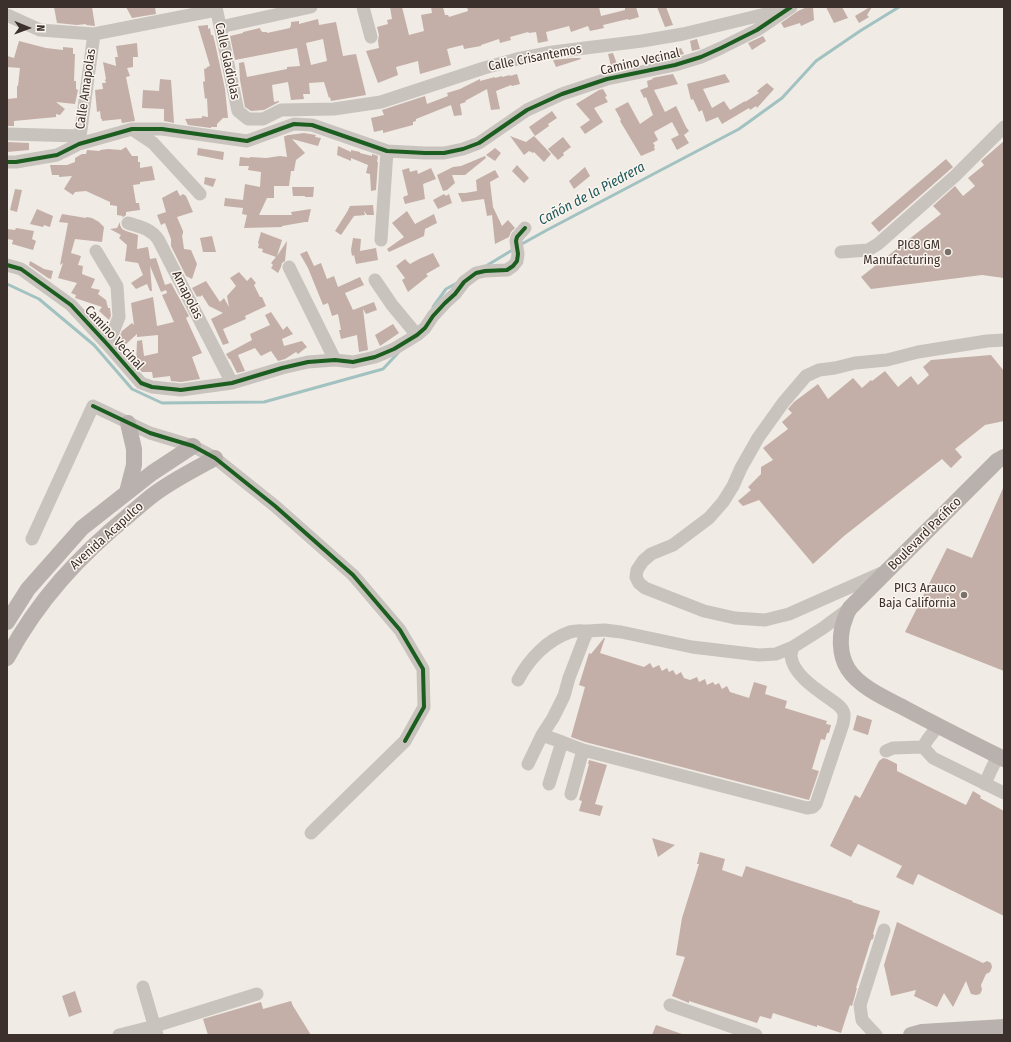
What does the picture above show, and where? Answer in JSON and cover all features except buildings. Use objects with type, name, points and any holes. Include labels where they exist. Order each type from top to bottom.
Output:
[{"type":"main road","points":[[127,492],[134,465],[134,449],[128,423]]},
{"type":"main road","name":"Avenida Acapulco","points":[[7,622],[28,589],[82,528],[152,472],[193,446]]},
{"type":"main road","name":"Boulevard Pacífico","points":[[1001,757],[872,691],[860,682],[849,670],[844,661],[841,648],[841,631],[844,619],[850,608],[997,462],[1004,457]]},
{"type":"main road","name":"Avenida Acapulco","points":[[7,658],[24,628],[46,598],[69,570],[104,535],[159,490],[215,458]]},
{"type":"main road","points":[[911,1035],[922,1032],[967,1032],[1004,1027]]},
{"type":"street","points":[[220,27],[311,7]]},
{"type":"street","points":[[363,7],[371,37]]},
{"type":"street","name":"Calle Crisantemos","points":[[263,119],[281,110],[334,110],[381,102],[484,68],[517,59],[553,52],[642,42],[789,8]]},
{"type":"street","name":"Camino Vecinal","points":[[7,162],[16,162],[57,154],[79,140],[132,128],[162,129],[247,141],[294,124],[312,125],[386,151],[438,153],[463,149],[479,143],[527,110],[562,94],[607,79],[675,65],[701,57],[756,30],[789,8]]},
{"type":"street","points":[[7,15],[40,30],[94,34],[216,9]]},
{"type":"street","name":"Calle Gladiolas","points":[[216,9],[238,111],[248,119],[263,119]]},
{"type":"street","name":"Calle Amapolas","points":[[79,140],[94,34]]},
{"type":"street","points":[[841,252],[868,250],[878,244],[955,176],[1004,127]]},
{"type":"street","points":[[132,128],[154,143],[200,194]]},
{"type":"street","points":[[7,134],[79,140]]},
{"type":"street","points":[[381,240],[386,151]]},
{"type":"street","name":"Amapolas","points":[[128,223],[148,230],[158,239],[232,383]]},
{"type":"street","name":"Camino Vecinal","points":[[7,265],[21,269],[71,305],[141,383],[152,387],[181,390],[232,383],[308,362],[335,360],[353,362],[375,357],[394,349],[417,335],[425,328],[464,282],[476,273],[506,270],[513,266],[517,261],[518,254],[516,241],[525,228]]},
{"type":"street","points":[[96,251],[117,286],[119,318],[108,345]]},
{"type":"street","points":[[289,266],[335,360]]},
{"type":"street","points":[[375,280],[392,305],[417,335]]},
{"type":"street","points":[[889,570],[789,614],[765,620],[735,618],[704,611],[645,588],[639,583],[636,577],[637,570],[643,561],[651,554],[673,545],[709,518],[723,502],[758,438],[783,403],[806,376],[819,370],[855,363],[887,360],[918,352],[987,341],[1004,340]]},
{"type":"street","points":[[32,539],[93,406],[150,433],[193,446],[215,458],[275,506],[353,574],[400,630],[423,669],[424,707],[405,741],[311,833]]},
{"type":"street","points":[[518,680],[532,658],[546,646],[570,632],[611,631],[692,647],[759,655],[776,654],[793,647],[823,628],[850,608]]},
{"type":"street","points":[[528,764],[542,734],[553,718],[564,696],[588,631]]},
{"type":"street","points":[[542,734],[583,750],[806,808],[813,807],[816,804],[845,716],[842,709],[838,705],[801,677],[791,656],[793,647]]},
{"type":"street","points":[[923,747],[938,726]]},
{"type":"street","points":[[549,784],[562,742]]},
{"type":"street","points":[[886,751],[893,748],[923,747],[933,758],[1004,793]]},
{"type":"street","points":[[571,794],[583,750]]},
{"type":"street","points":[[985,784],[991,770],[1001,757]]},
{"type":"street","points":[[876,1035],[862,1020],[860,1005],[884,930]]},
{"type":"street","points":[[143,988],[156,1030]]},
{"type":"street","points":[[122,1035],[156,1030],[257,994]]},
{"type":"street","points":[[670,1005],[756,1035]]},
{"type":"waterway","name":"Cañón de la Piedrera","points":[[520,245],[739,129],[782,98],[816,61],[899,7]]},
{"type":"waterway","name":"Cañón de la Piedrera","points":[[486,266],[514,249]]},
{"type":"waterway","name":"Cañón de la Piedrera","points":[[433,307],[446,289],[457,283]]},
{"type":"waterway","name":"Cañón de la Piedrera","points":[[7,284],[39,299],[94,345],[132,389],[162,403],[264,402],[383,369],[398,353]]},
{"type":"cycle path","points":[[7,162],[16,162],[57,155],[79,144],[132,129],[162,129],[247,141],[294,124],[312,125],[387,151],[444,153],[463,149],[479,143],[527,110],[562,94],[607,79],[675,65],[701,57],[757,30],[791,7]]},
{"type":"cycle path","points":[[7,265],[21,269],[71,305],[141,383],[152,387],[181,390],[232,383],[308,362],[335,360],[353,362],[375,357],[394,349],[417,335],[425,328],[433,316],[455,294],[464,282],[476,273],[507,270],[513,266],[517,261],[518,254],[516,241],[517,237],[525,228]]},
{"type":"cycle path","points":[[93,406],[150,433],[193,446],[215,458],[275,506],[353,575],[400,630],[423,669],[424,707],[405,741]]},
{"type":"place","name":"PIC8 GM Manufacturing","points":[[948,252]]},
{"type":"place","name":"PIC3 Arauco Baja California","points":[[964,595]]}]
